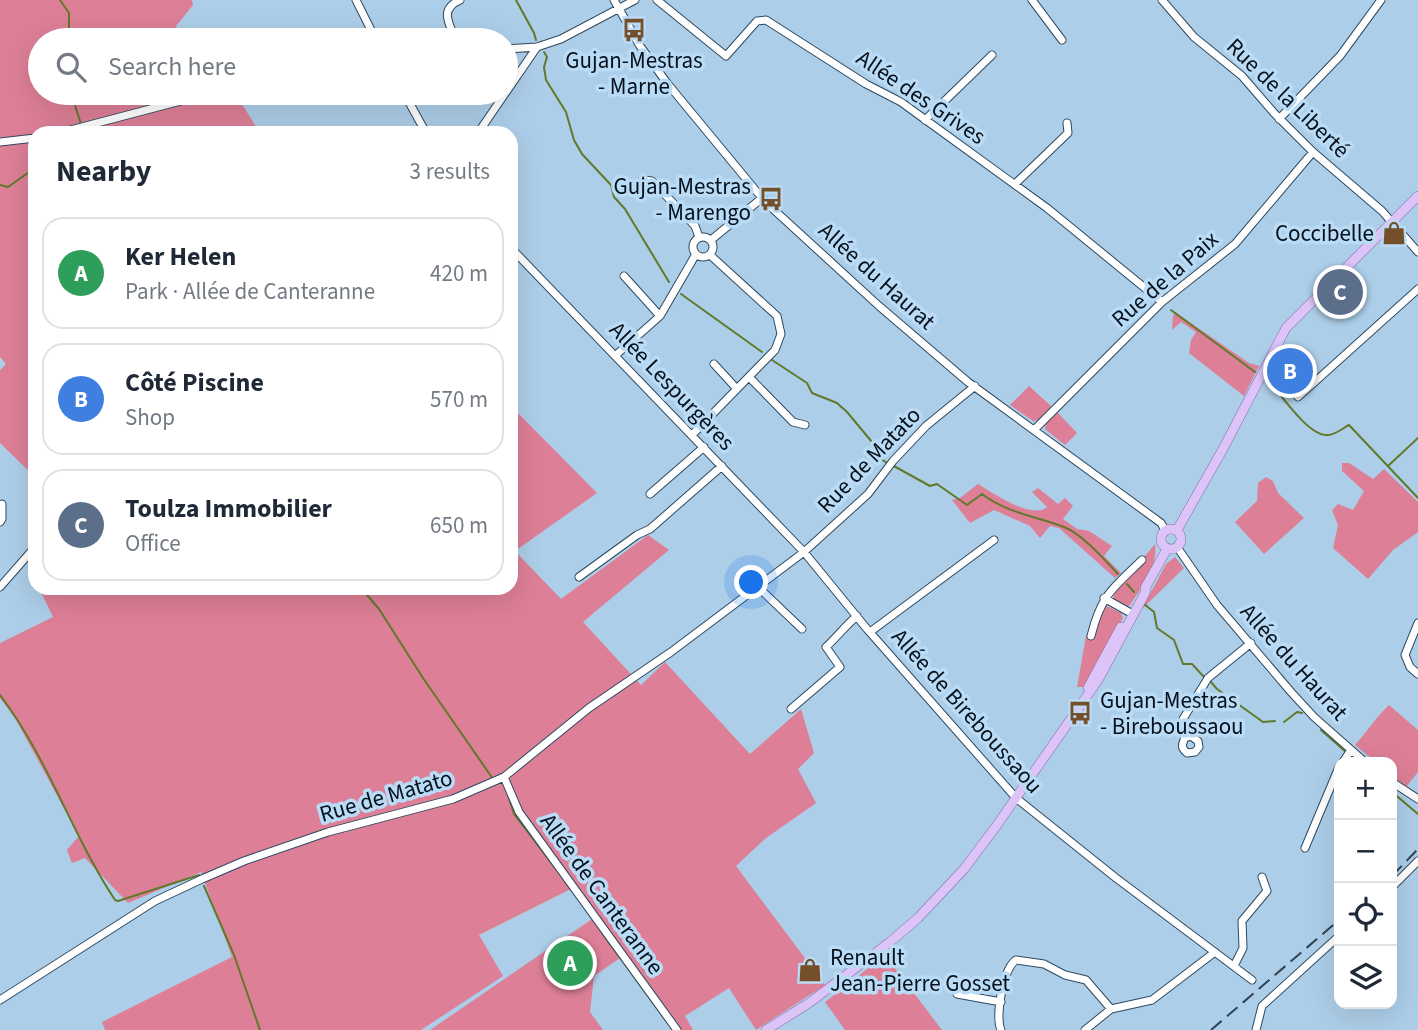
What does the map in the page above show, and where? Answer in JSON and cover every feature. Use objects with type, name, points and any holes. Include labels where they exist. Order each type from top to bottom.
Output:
[{"type":"main road","points":[[1177,530],[1286,328],[1418,196]]},
{"type":"main road","points":[[1172,548],[1162,545],[1161,538],[1166,530],[1177,530]]},
{"type":"main road","points":[[766,1030],[857,968],[912,923],[969,862],[1083,700],[1090,681],[1147,584],[1172,548],[1182,539],[1177,530]]},
{"type":"street","points":[[356,0],[370,28]]},
{"type":"street","points":[[451,28],[446,16],[447,9],[460,0]]},
{"type":"street","name":"Allée du Haurat","points":[[614,0],[640,46],[667,83],[762,198],[880,307],[975,386],[1161,523],[1166,530]]},
{"type":"street","points":[[518,48],[537,47],[561,39],[635,0]]},
{"type":"street","name":"Allée des Grives","points":[[657,0],[726,56],[757,21],[766,20],[866,84],[901,102],[1047,208],[1162,302]]},
{"type":"street","points":[[1032,0],[1062,40]]},
{"type":"street","name":"Rue de la Liberté","points":[[1162,0],[1194,37],[1242,76],[1279,119],[1392,221],[1418,252]]},
{"type":"street","points":[[1279,119],[1340,56],[1381,0]]},
{"type":"street","points":[[518,77],[537,47]]},
{"type":"street","points":[[925,120],[992,55]]},
{"type":"street","points":[[85,126],[165,105]]},
{"type":"street","points":[[411,105],[422,126]]},
{"type":"street","points":[[483,126],[498,105]]},
{"type":"street","points":[[1014,184],[1068,133],[1067,123]]},
{"type":"street","points":[[0,142],[28,139]]},
{"type":"street","name":"Rue de la Paix","points":[[1035,429],[1162,302],[1235,244],[1313,152]]},
{"type":"street","points":[[642,180],[652,181],[695,226],[699,237]]},
{"type":"street","points":[[711,240],[762,198]]},
{"type":"street","points":[[706,236],[713,246],[710,254],[705,257],[696,254],[693,246],[699,237],[706,236]]},
{"type":"street","points":[[616,355],[660,316],[696,254]]},
{"type":"street","points":[[692,435],[775,350],[781,334],[777,316],[710,254]]},
{"type":"street","name":"Allée Lespurgères","points":[[518,255],[804,552]]},
{"type":"street","points":[[624,276],[660,316]]},
{"type":"street","points":[[1298,397],[1418,289]]},
{"type":"street","points":[[714,364],[737,388]]},
{"type":"street","points":[[749,377],[793,422],[805,425]]},
{"type":"street","name":"Rue de Matato","points":[[0,1000],[155,901],[202,879],[244,861],[328,832],[453,799],[504,776],[589,708],[638,676],[804,552],[868,494],[926,426],[975,386]]},
{"type":"street","points":[[650,494],[704,447]]},
{"type":"street","points":[[579,578],[637,535],[650,529],[722,466]]},
{"type":"street","points":[[0,522],[2,504]]},
{"type":"street","points":[[870,632],[994,540]]},
{"type":"street","name":"Allée du Haurat","points":[[1172,548],[1314,718],[1359,757]]},
{"type":"street","name":"Allée de Bireboussaou","points":[[804,552],[870,632],[1016,798],[1113,876],[1252,980]]},
{"type":"street","points":[[0,587],[28,555]]},
{"type":"street","points":[[1091,636],[1097,611],[1104,598],[1142,560]]},
{"type":"street","points":[[759,588],[803,629]]},
{"type":"street","points":[[1104,598],[1131,613]]},
{"type":"street","points":[[791,709],[840,667],[826,647],[839,635],[841,629],[857,616]]},
{"type":"street","points":[[1418,623],[1405,655],[1410,667],[1418,674]]},
{"type":"street","points":[[1185,738],[1183,719],[1208,678],[1251,643]]},
{"type":"street","points":[[1346,757],[1351,750]]},
{"type":"street","name":"Allée de Canteranne","points":[[504,776],[519,812],[677,1030]]},
{"type":"street","points":[[1306,848],[1334,779]]},
{"type":"street","points":[[1397,785],[1418,799]]},
{"type":"street","points":[[1396,883],[1418,861]]},
{"type":"street","points":[[1234,966],[1243,948],[1242,921],[1267,891],[1262,877]]},
{"type":"street","points":[[1256,1030],[1262,1006],[1334,941]]},
{"type":"street","points":[[1085,1030],[1111,1009],[1152,1000],[1215,952]]},
{"type":"street","points":[[1001,1030],[998,1020],[1008,967],[1016,960],[1044,964],[1065,975],[1086,980],[1111,1009]]},
{"type":"street","points":[[957,993],[1001,1002]]},
{"type":"shaded area","points":[[0,0],[192,0],[193,5],[177,28],[28,28],[28,105],[242,105],[256,126],[28,126],[28,470],[0,443],[0,370],[6,364],[0,357]]},
{"type":"shaded area","points":[[1175,312],[1249,363],[1259,366],[1244,396],[1189,353],[1191,340],[1196,332],[1181,322],[1172,330]]},
{"type":"shaded area","points":[[1029,386],[1051,406],[1039,420],[1033,421],[1010,405]]},
{"type":"shaded area","points":[[1057,412],[1077,433],[1065,445],[1045,429]]},
{"type":"shaded area","points":[[518,413],[597,493],[518,549]]},
{"type":"shaded area","points":[[1342,463],[1349,463],[1373,479],[1384,469],[1418,502],[1418,532],[1393,550],[1368,579],[1333,548],[1338,525],[1332,510],[1338,504],[1353,510],[1364,491],[1342,471]]},
{"type":"shaded area","points":[[1266,477],[1273,481],[1278,493],[1304,518],[1264,554],[1235,522],[1257,501],[1258,483]]},
{"type":"shaded area","points":[[978,484],[1012,504],[1032,510],[1047,507],[1032,492],[1038,488],[1058,504],[1065,498],[1073,506],[1063,519],[1112,546],[1104,556],[1121,573],[1115,578],[1059,528],[1050,526],[1040,538],[1030,526],[994,510],[970,523],[952,500],[960,498]]},
{"type":"shaded area","points":[[648,535],[669,550],[583,622],[641,685],[665,662],[750,754],[801,709],[814,753],[798,769],[816,803],[766,838],[736,866],[825,985],[756,1030],[729,988],[685,1016],[693,1030],[679,1030],[623,956],[594,976],[590,1012],[603,1030],[430,1030],[595,917],[573,888],[479,935],[503,976],[421,1030],[105,1030],[102,1022],[232,957],[201,872],[128,903],[85,858],[72,863],[67,850],[79,836],[15,718],[0,698],[0,643],[53,617],[42,595],[518,595],[518,554],[561,599]]},
{"type":"shaded area","points":[[1155,544],[1154,561],[1148,576],[1130,605],[1126,607],[1113,599],[1115,592],[1144,563],[1145,556]]},
{"type":"shaded area","points":[[1175,557],[1184,568],[1142,609],[1166,564]]},
{"type":"shaded area","points":[[1107,606],[1121,613],[1123,618],[1085,687],[1077,687],[1086,636],[1095,637],[1102,612]]},
{"type":"shaded area","points":[[1389,705],[1418,730],[1418,772],[1406,787],[1397,779],[1397,757],[1370,757],[1355,745]]},
{"type":"shaded area","points":[[885,955],[942,1030],[845,1030],[825,1002]]},
{"type":"waterway","points":[[60,0],[69,13],[69,28]]},
{"type":"waterway","points":[[516,0],[536,40]]},
{"type":"waterway","points":[[544,52],[547,57],[544,67],[546,80],[566,112],[574,140],[582,154],[611,185],[614,197],[625,209],[669,282]]},
{"type":"waterway","points":[[75,105],[81,124]]},
{"type":"waterway","points":[[0,185],[8,187],[28,173]]},
{"type":"waterway","points":[[681,294],[762,352]]},
{"type":"waterway","points":[[1171,310],[1255,372]]},
{"type":"waterway","points":[[772,360],[807,383],[812,393],[837,403],[872,442],[878,457],[887,463]]},
{"type":"waterway","points":[[1273,386],[1313,430],[1328,435],[1349,425],[1418,498]]},
{"type":"waterway","points":[[1388,466],[1418,438]]},
{"type":"waterway","points":[[892,465],[930,486],[937,484],[967,505],[982,494],[1011,510],[1071,530],[1086,541],[1118,574]]},
{"type":"waterway","points":[[1127,584],[1134,592]]},
{"type":"waterway","points":[[367,595],[493,779]]},
{"type":"waterway","points":[[1144,604],[1154,612],[1157,628],[1174,640],[1183,664],[1192,664],[1204,677]]},
{"type":"waterway","points":[[1211,682],[1263,722],[1275,721]]},
{"type":"waterway","points":[[0,695],[32,744],[115,900],[199,875]]},
{"type":"waterway","points":[[1284,722],[1297,712],[1302,713]]},
{"type":"waterway","points":[[1321,730],[1346,752]]},
{"type":"waterway","points":[[507,792],[514,814],[556,869]]},
{"type":"waterway","name":"Allée du Haurat","points":[[1397,796],[1418,814]]},
{"type":"waterway","points":[[204,886],[234,955],[260,1030]]},
{"type":"waterway","points":[[602,933],[667,1022]]},
{"type":"railway","points":[[1397,871],[1418,849]]},
{"type":"railway","points":[[1211,1030],[1334,924]]},
{"type":"place","name":"Gujan-Mestras - Marne","points":[[634,30]]},
{"type":"place","name":"Gujan-Mestras - Marengo","points":[[771,199]]},
{"type":"place","name":"Coccibelle","points":[[1394,233]]},
{"type":"place","name":"Toulza Immobilier","points":[[1340,292]]},
{"type":"place","name":"Côté Piscine","points":[[1290,371]]},
{"type":"place","name":"Gujan-Mestras - Bireboussaou","points":[[1080,713]]},
{"type":"place","name":"Ker Helen","points":[[570,963]]},
{"type":"place","name":"Renault Jean-Pierre Gosset","points":[[810,970]]}]
